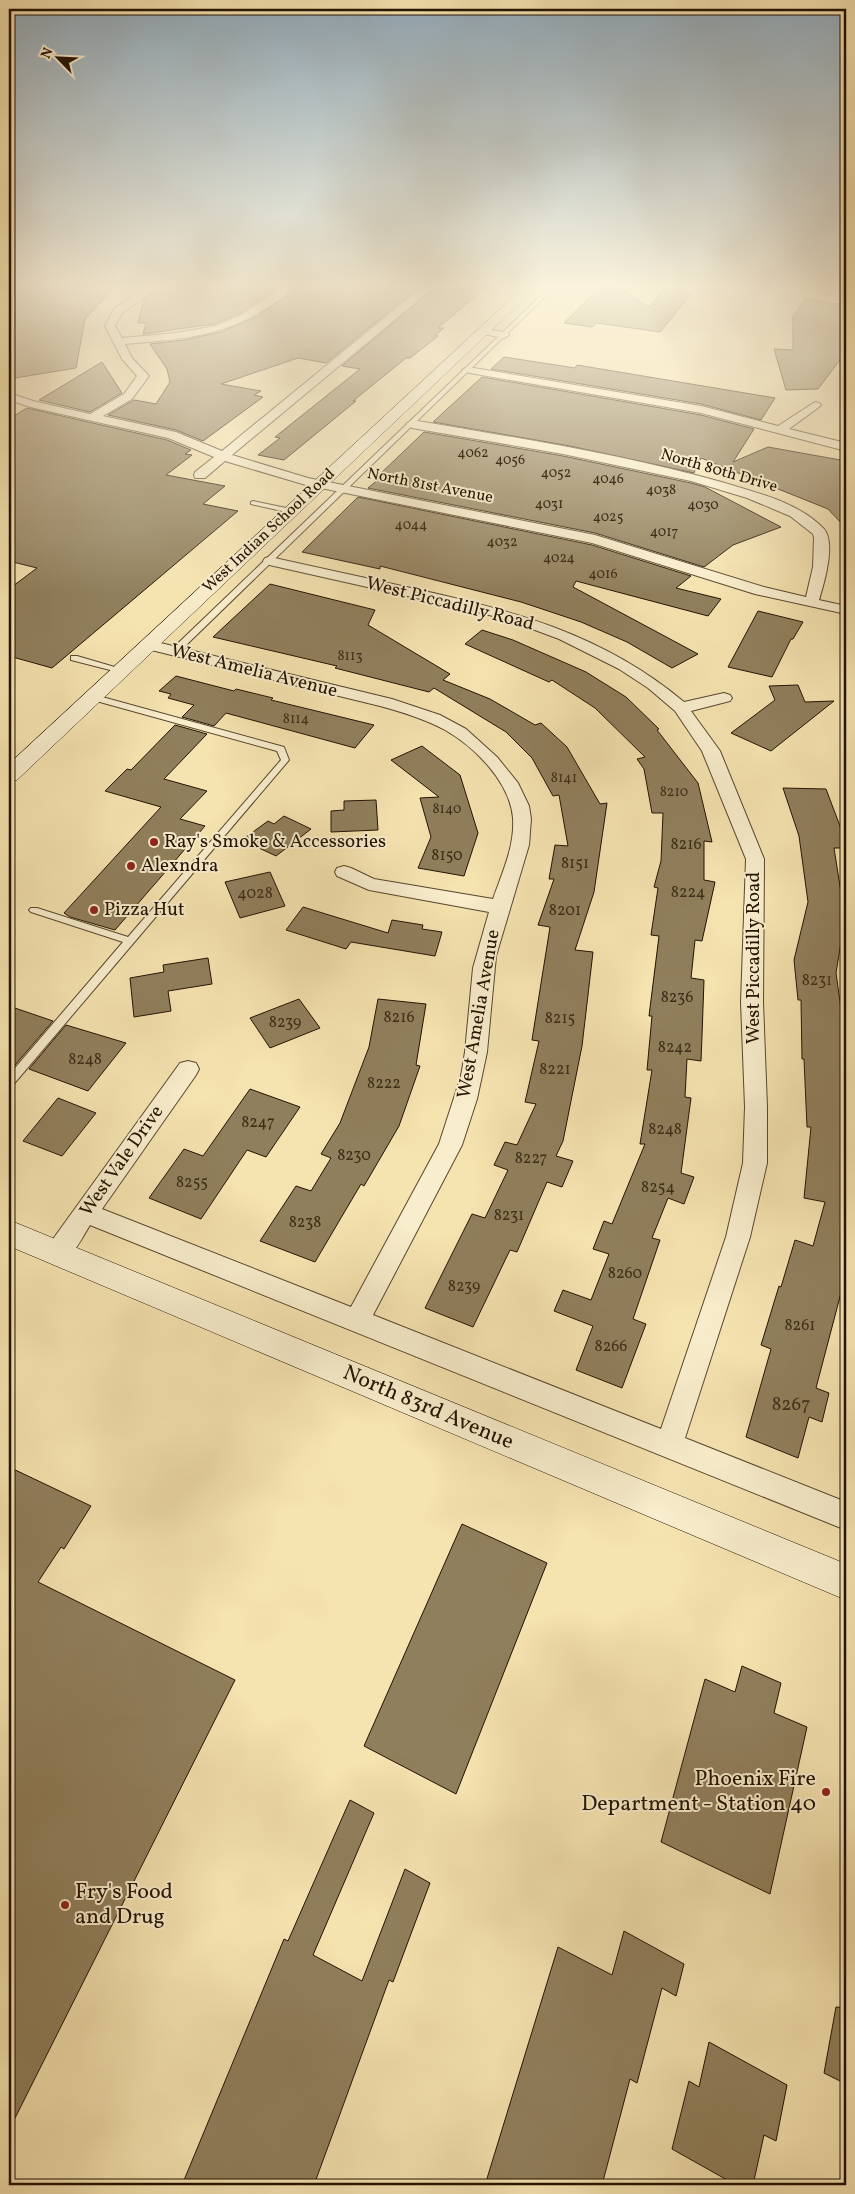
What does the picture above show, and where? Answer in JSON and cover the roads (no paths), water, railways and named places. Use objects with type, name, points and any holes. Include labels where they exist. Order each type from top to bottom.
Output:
[{"type":"main road","name":"West Indian School Road","points":[[9,775],[420,389]]},
{"type":"main road","name":"North 83rd Avenue","points":[[9,1234],[846,1582]]},
{"type":"street","points":[[93,417],[124,402],[138,389]]},
{"type":"street","points":[[200,476],[303,389]]},
{"type":"street","points":[[586,389],[662,402],[781,429],[846,447]]},
{"type":"street","name":"North 81st Avenue","points":[[9,396],[30,404],[172,435],[223,456],[320,484],[346,487],[595,539],[737,585],[846,610]]},
{"type":"street","points":[[781,429],[815,405]]},
{"type":"street","name":"North 80th Drive","points":[[412,424],[642,466],[708,482],[781,506],[810,523],[820,533],[822,542],[816,588],[812,603]]},
{"type":"street","name":"West Piccadilly Road","points":[[270,561],[513,617],[564,636],[625,666],[654,685],[681,708],[711,751],[754,859],[752,1002],[756,1117],[755,1163],[738,1237],[669,1446]]},
{"type":"street","name":"West Amelia Avenue","points":[[148,645],[406,708],[436,720],[468,738],[495,764],[520,806],[521,829],[518,855],[500,907],[486,957],[480,992],[476,1052],[470,1086],[461,1115],[450,1145],[356,1322]]},
{"type":"street","points":[[681,708],[724,698]]},
{"type":"street","points":[[344,872],[369,884],[500,907]]},
{"type":"street","name":"West Vale Drive","points":[[57,1253],[188,1069]]},
{"type":"street","points":[[86,1213],[846,1516]]},
{"type":"lane","name":"West Indian School Road","points":[[175,652],[448,389]]},
{"type":"lane","points":[[253,503],[291,511]]},
{"type":"lane","points":[[74,658],[121,670]]},
{"type":"lane","points":[[9,1082],[286,760],[281,749],[92,697]]},
{"type":"lane","points":[[34,910],[130,941]]},
{"type":"place","name":"Ray's Smoke & Accessories","points":[[154,842]]},
{"type":"place","name":"Alexndra","points":[[131,866]]},
{"type":"place","name":"Pizza Hut","points":[[94,910]]},
{"type":"place","name":"Phoenix Fire Department - Station 40","points":[[826,1792]]},
{"type":"place","name":"Fry's Food and Drug","points":[[65,1905]]}]
